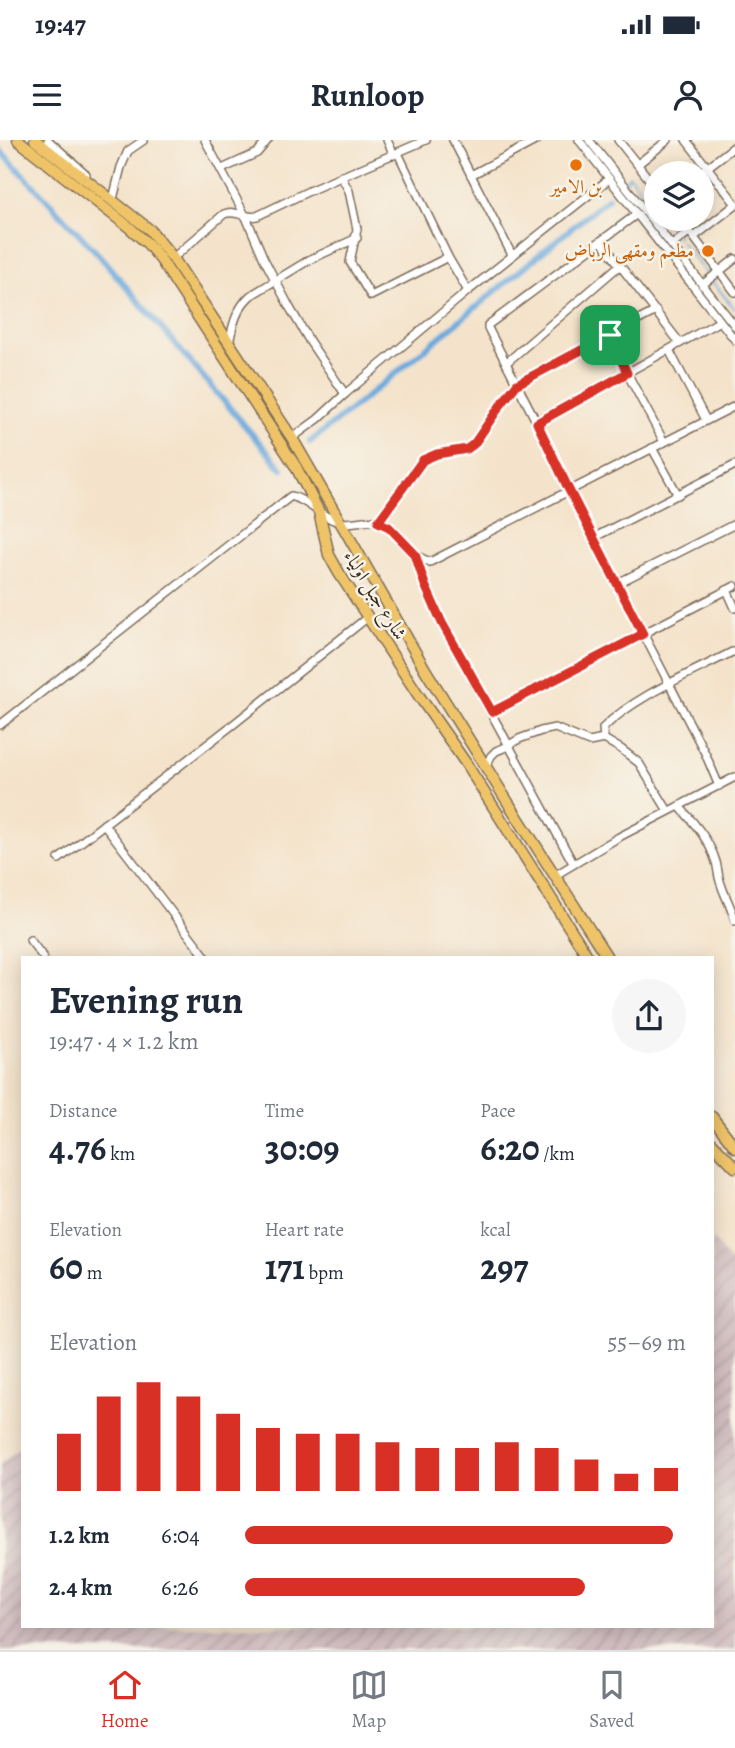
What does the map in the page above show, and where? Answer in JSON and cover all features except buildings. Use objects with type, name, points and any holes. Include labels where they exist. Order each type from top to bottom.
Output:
[{"type":"highway","name":"شارع جبل اولياء","points":[[18,140],[130,228],[153,251],[181,290],[287,452],[319,512],[328,555],[465,762],[587,956]]},
{"type":"highway","name":"شارع جبل اولياء","points":[[35,140],[150,230],[173,258],[292,438],[426,671],[606,956]]},
{"type":"highway","points":[[714,1119],[735,1147]]},
{"type":"highway","points":[[714,1145],[735,1167]]},
{"type":"street","points":[[48,140],[133,217]]},
{"type":"street","points":[[113,199],[128,151],[144,140]]},
{"type":"street","points":[[205,140],[246,217],[274,280],[310,342],[345,394]]},
{"type":"street","points":[[222,169],[257,153],[268,140]]},
{"type":"street","points":[[387,140],[468,291]]},
{"type":"street","points":[[173,258],[224,214],[232,212],[246,217],[257,216],[426,140]]},
{"type":"street","points":[[453,140],[512,255]]},
{"type":"street","points":[[471,175],[537,140]]},
{"type":"street","points":[[579,140],[735,340]]},
{"type":"street","points":[[618,140],[644,172]]},
{"type":"street","points":[[638,164],[668,140]]},
{"type":"street","points":[[686,140],[703,161]]},
{"type":"street","points":[[594,142],[735,327]]},
{"type":"street","points":[[714,162],[735,146]]},
{"type":"street","points":[[671,246],[735,204],[714,175]]},
{"type":"street","points":[[341,176],[349,191],[357,229],[350,262],[371,296],[448,257]]},
{"type":"street","points":[[292,438],[512,255],[609,179]]},
{"type":"street","points":[[637,214],[488,326],[488,331],[705,753],[719,786]]},
{"type":"street","points":[[690,231],[735,292]]},
{"type":"street","points":[[229,343],[236,315],[250,296],[309,260],[357,238]]},
{"type":"street","points":[[601,241],[680,343]]},
{"type":"street","points":[[702,285],[735,259]]},
{"type":"street","points":[[506,363],[620,265]]},
{"type":"street","points":[[378,522],[423,460],[437,454],[467,449],[474,444],[517,384],[656,310]]},
{"type":"street","points":[[537,423],[720,321]]},
{"type":"street","points":[[610,335],[664,442]]},
{"type":"street","points":[[669,350],[706,420]]},
{"type":"street","points":[[0,725],[291,496],[301,499],[341,523],[363,520],[389,527],[415,554],[430,562],[706,420],[734,409]]},
{"type":"street","points":[[652,448],[678,495]]},
{"type":"street","points":[[593,538],[735,466]]},
{"type":"street","points":[[618,583],[735,524]]},
{"type":"street","points":[[415,554],[442,623],[573,863]]},
{"type":"street","points":[[492,712],[731,588],[735,608]]},
{"type":"street","points":[[60,859],[368,617]]},
{"type":"street","points":[[604,739],[603,728],[617,714],[735,652]]},
{"type":"street","points":[[486,767],[496,751],[530,735],[555,728],[589,741],[604,739],[639,763],[668,811]]},
{"type":"street","points":[[554,876],[619,837],[735,777]]},
{"type":"street","points":[[679,806],[700,829],[710,845],[720,884],[735,921]]},
{"type":"street","points":[[104,824],[205,956]]},
{"type":"street","points":[[30,940],[42,956]]},
{"type":"shaded area","points":[[714,1241],[735,1268],[735,1650],[0,1650],[0,1464],[21,1447],[21,1628],[714,1628]]},
{"type":"waterway","points":[[0,150],[98,254],[282,469]]},
{"type":"waterway","points":[[626,181],[629,175],[644,194]]},
{"type":"waterway","points":[[310,442],[608,198]]},
{"type":"waterway","points":[[673,231],[678,237]]},
{"type":"waterway","points":[[681,242],[708,276]]},
{"type":"waterway","points":[[711,280],[735,309]]},
{"type":"place","name":"بن الامير","points":[[576,165]]},
{"type":"place","name":"مطعم ومقهى الرباض","points":[[708,251]]},
{"type":"route","points":[[610,335],[627,373],[537,423],[643,634],[492,712],[442,623],[415,554],[389,527],[378,522],[423,460],[437,454],[467,449],[474,444],[517,384],[610,335]]}]
